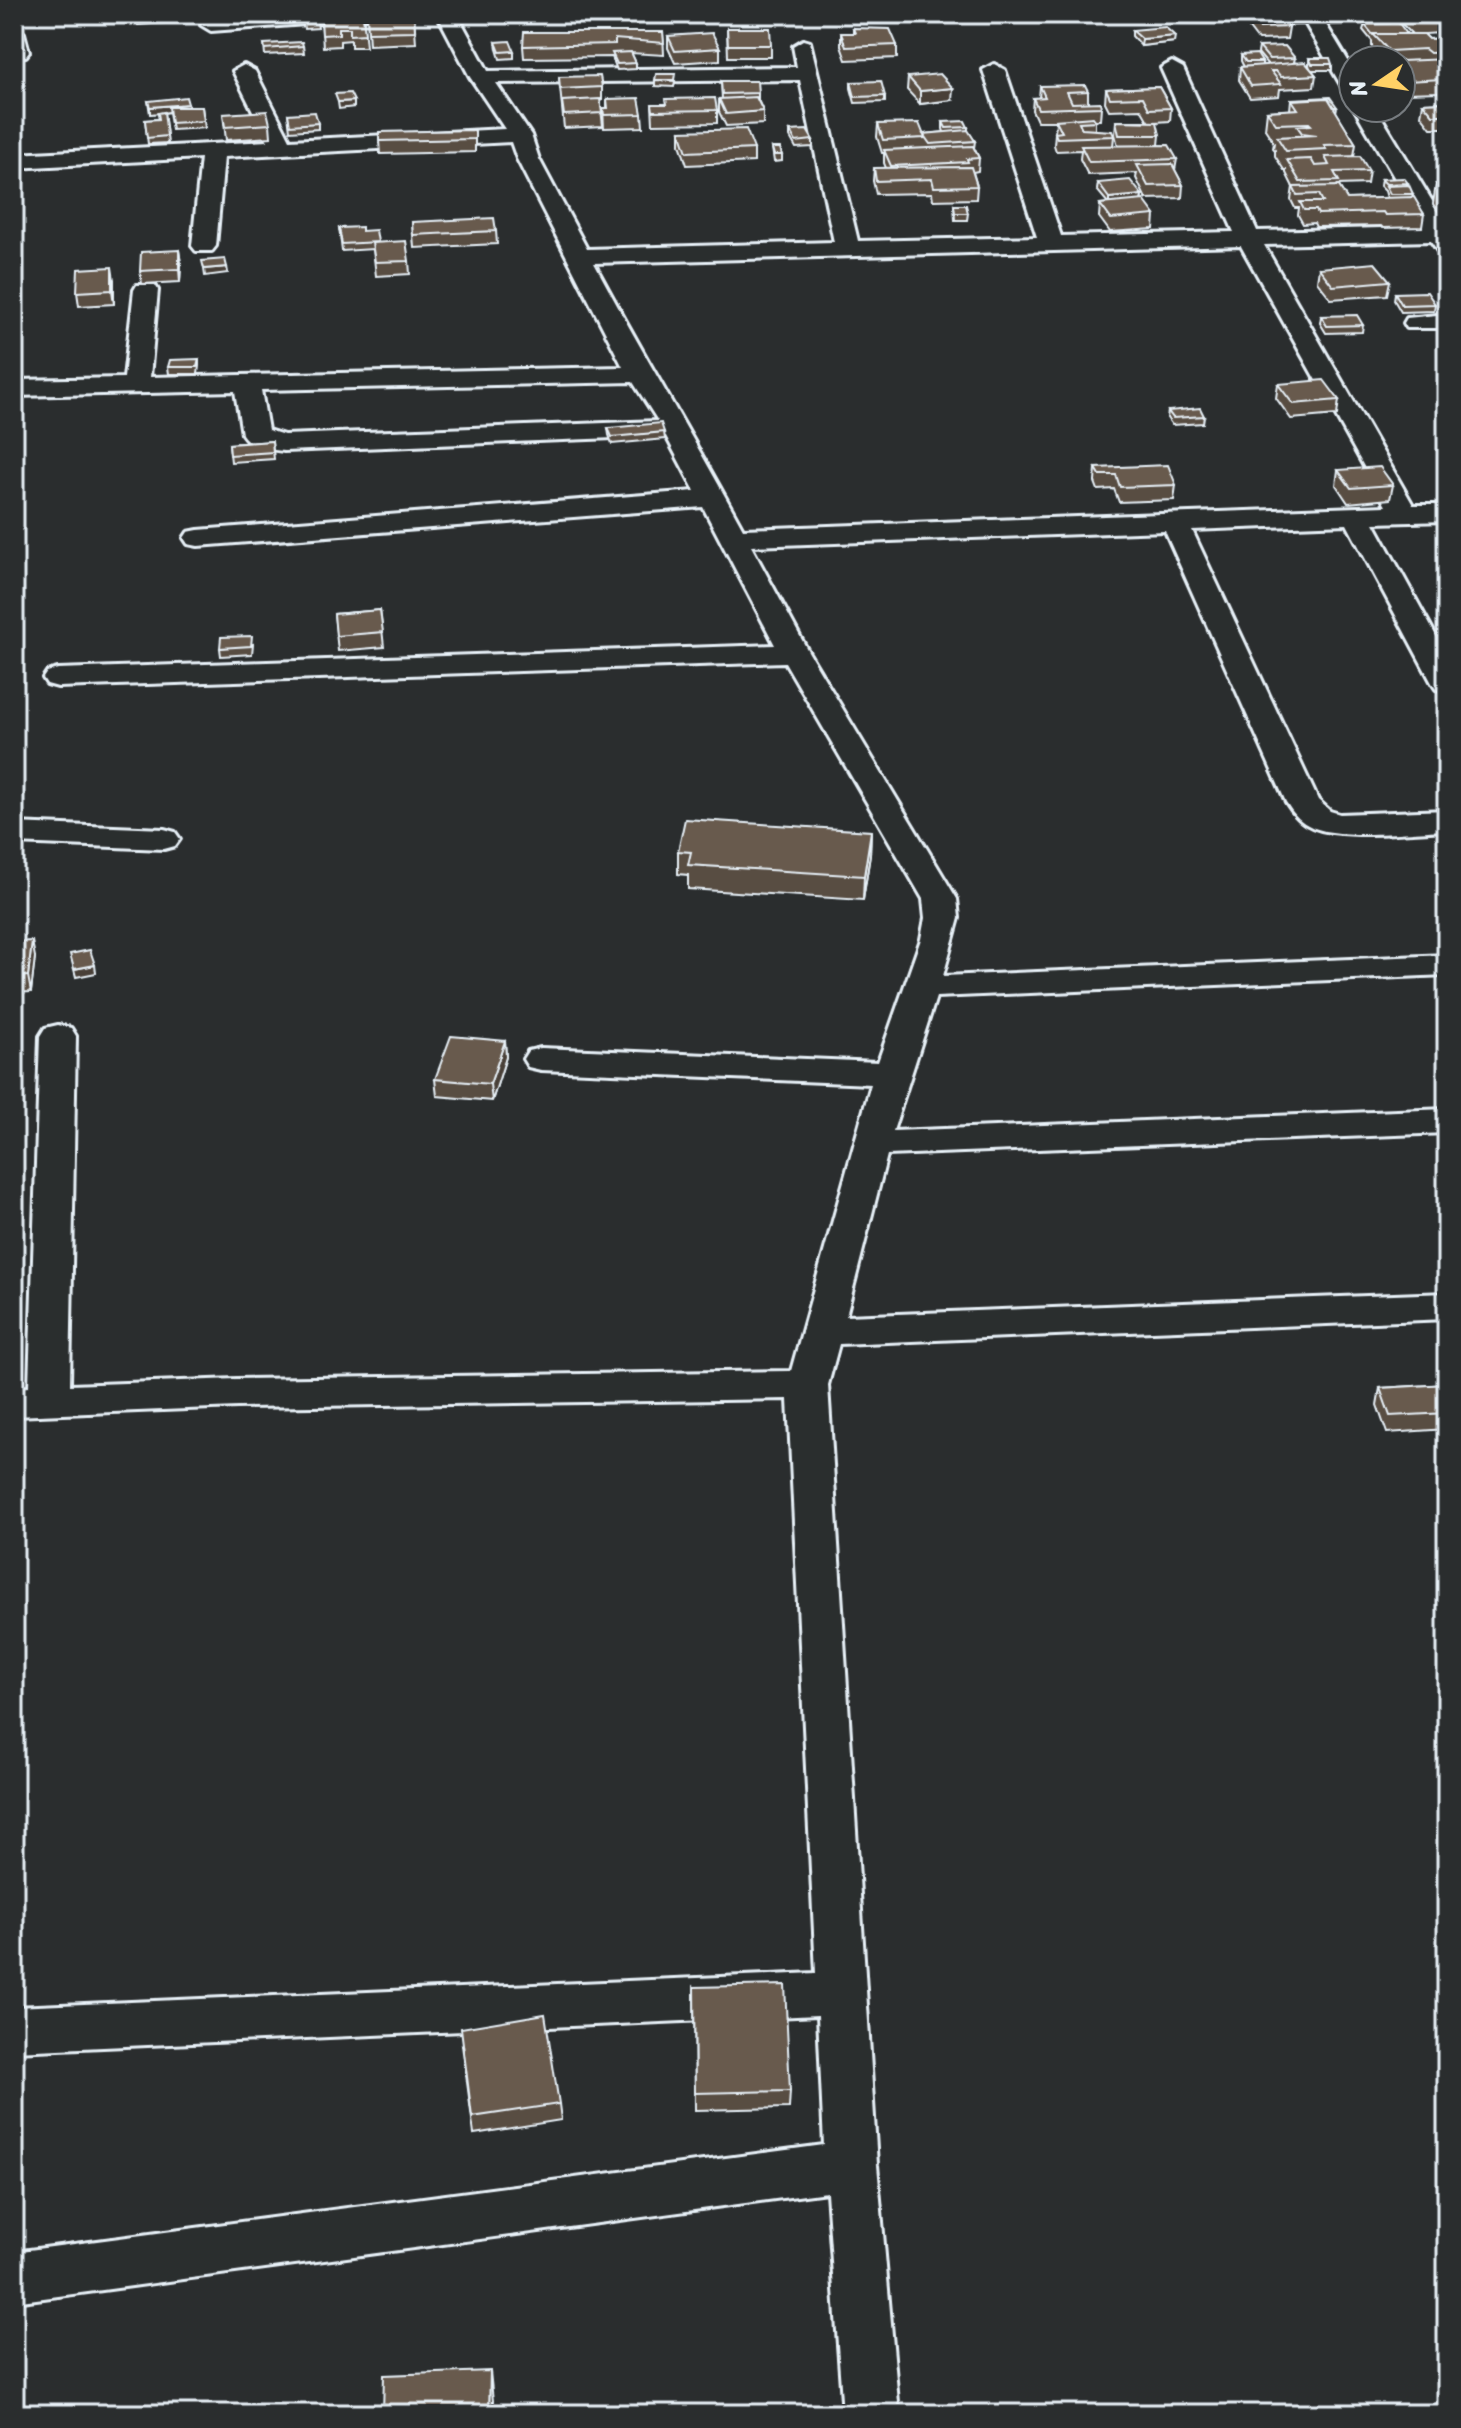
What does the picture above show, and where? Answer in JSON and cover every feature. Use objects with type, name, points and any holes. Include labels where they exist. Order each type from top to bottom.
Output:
[{"type":"street","points":[[211,25],[362,14]]},
{"type":"street","points":[[447,14],[481,77],[520,135],[528,159],[640,374],[675,428],[794,653],[940,899],[942,918],[938,939],[871,1144],[808,1385],[851,2165],[871,2414]]},
{"type":"street","points":[[1250,19],[1413,14]]},
{"type":"street","points":[[1311,17],[1337,60]]},
{"type":"street","points":[[803,46],[847,247]]},
{"type":"street","points":[[1172,68],[1249,239],[1404,514]]},
{"type":"street","points":[[994,70],[1051,243]]},
{"type":"street","points":[[244,71],[282,146]]},
{"type":"street","points":[[481,77],[809,73]]},
{"type":"street","points":[[1375,124],[1444,238]]},
{"type":"street","points":[[14,161],[520,135]]},
{"type":"street","points":[[204,246],[213,150]]},
{"type":"street","points":[[579,256],[847,247],[1444,238]]},
{"type":"street","points":[[136,385],[146,290]]},
{"type":"street","points":[[1416,323],[1447,321]]},
{"type":"street","points":[[14,388],[640,374]]},
{"type":"street","points":[[247,382],[255,434],[265,440],[284,443],[675,428]]},
{"type":"street","points":[[198,538],[711,498]]},
{"type":"street","points":[[732,538],[1447,513]]},
{"type":"street","points":[[1356,516],[1447,683]]},
{"type":"street","points":[[1175,523],[1302,802],[1313,816],[1324,823],[1340,824],[1447,820]]},
{"type":"street","points":[[58,678],[794,653]]},
{"type":"street","points":[[14,833],[164,839]]},
{"type":"street","points":[[923,987],[1447,965]]},
{"type":"street","points":[[58,1036],[32,1401],[237,1393],[808,1385]]},
{"type":"street","points":[[541,1059],[892,1074]]},
{"type":"street","points":[[871,1144],[1447,1121]]},
{"type":"street","points":[[822,1331],[1447,1306]]},
{"type":"street","points":[[14,2029],[841,1993]]},
{"type":"street","points":[[14,2277],[851,2165]]},
{"type":"building","points":[[367,14],[414,14],[415,31],[368,32]]},
{"type":"building","points":[[1248,14],[1279,14],[1289,27],[1259,28]]},
{"type":"building","points":[[1392,14],[1407,34],[1373,35],[1364,24],[1390,23],[1384,15]]},
{"type":"building","points":[[1407,14],[1436,14],[1442,20],[1415,22]]},
{"type":"building","points":[[316,15],[317,21],[303,22],[302,16]]},
{"type":"building","points":[[363,16],[365,34],[350,35],[350,28],[339,28],[339,34],[322,35],[321,18]]},
{"type":"building","points":[[1365,16],[1381,16],[1385,20],[1368,21]]},
{"type":"building","points":[[1165,27],[1175,36],[1142,39],[1132,30]]},
{"type":"building","points":[[727,28],[770,28],[771,45],[728,45]]},
{"type":"building","points":[[853,28],[890,29],[897,45],[846,47],[841,33],[855,33]]},
{"type":"building","points":[[524,32],[663,32],[664,43],[615,39],[615,44],[523,46]]},
{"type":"building","points":[[712,33],[720,48],[675,51],[668,36]]},
{"type":"building","points":[[1373,34],[1424,34],[1429,39],[1447,38],[1447,52],[1430,53],[1425,49],[1417,49],[1417,44],[1382,44]]},
{"type":"building","points":[[510,41],[514,51],[500,52],[496,42]]},
{"type":"building","points":[[302,42],[303,46],[265,49],[264,44]]},
{"type":"building","points":[[1285,46],[1295,58],[1269,59],[1259,47]]},
{"type":"building","points":[[631,52],[636,63],[617,64],[612,53]]},
{"type":"building","points":[[1257,54],[1262,62],[1246,62],[1241,55]]},
{"type":"building","points":[[1309,58],[1330,58],[1332,64],[1312,64]]},
{"type":"building","points":[[1447,59],[1447,85],[1442,79],[1417,80],[1417,60]]},
{"type":"building","points":[[1305,62],[1316,75],[1281,77],[1276,71],[1271,71],[1281,84],[1251,86],[1240,67]]},
{"type":"building","points":[[656,74],[675,74],[674,80],[655,80]]},
{"type":"building","points":[[940,74],[953,88],[920,91],[908,77]]},
{"type":"building","points":[[600,76],[602,87],[560,89],[559,77]]},
{"type":"building","points":[[721,81],[757,81],[758,93],[722,94]]},
{"type":"building","points":[[881,81],[885,96],[855,97],[851,82]]},
{"type":"building","points":[[1085,85],[1088,91],[1067,92],[1072,103],[1100,102],[1101,107],[1038,109],[1033,98],[1045,97],[1040,86]]},
{"type":"building","points":[[1159,87],[1171,108],[1149,109],[1143,97],[1110,98],[1106,89]]},
{"type":"building","points":[[350,93],[354,101],[338,102],[335,94]]},
{"type":"building","points":[[186,97],[188,104],[150,107],[148,101]]},
{"type":"building","points":[[756,97],[763,111],[726,114],[719,99]]},
{"type":"building","points":[[1330,97],[1337,107],[1333,107],[1328,98],[1291,99]]},
{"type":"building","points":[[639,98],[642,114],[604,115],[603,108],[608,108],[607,99]]},
{"type":"building","points":[[715,98],[717,110],[653,111],[652,104],[667,104],[666,99]]},
{"type":"building","points":[[1328,98],[1337,113],[1337,124],[1344,124],[1356,144],[1286,151],[1277,137],[1317,135],[1302,133],[1297,126],[1311,125],[1309,123],[1276,124],[1267,111],[1298,109],[1292,100]]},
{"type":"building","points":[[600,99],[602,113],[564,115],[562,101]]},
{"type":"building","points":[[1447,102],[1447,115],[1433,115],[1423,103]]},
{"type":"building","points":[[169,107],[202,107],[204,121],[171,123]]},
{"type":"building","points":[[267,111],[270,124],[225,127],[223,114]]},
{"type":"building","points":[[164,112],[167,136],[147,138],[145,120],[159,119],[158,113]]},
{"type":"building","points":[[315,112],[318,123],[290,125],[288,114]]},
{"type":"building","points":[[1093,117],[1096,121],[1079,122],[1082,129],[1112,131],[1114,136],[1057,138],[1055,133],[1062,132],[1056,120]]},
{"type":"building","points":[[965,121],[968,127],[946,128],[943,122]]},
{"type":"building","points":[[1116,121],[1157,122],[1160,135],[1119,135]]},
{"type":"building","points":[[919,123],[925,138],[883,140],[878,124]]},
{"type":"building","points":[[746,129],[754,149],[687,152],[680,131]]},
{"type":"building","points":[[475,130],[475,139],[379,141],[379,132]]},
{"type":"building","points":[[807,130],[813,140],[796,142],[790,131]]},
{"type":"building","points":[[968,130],[975,141],[930,144],[923,134]]},
{"type":"building","points":[[1169,145],[1177,159],[1089,162],[1081,146]]},
{"type":"building","points":[[973,146],[979,158],[967,159],[968,162],[891,166],[884,150]]},
{"type":"building","points":[[772,148],[780,148],[782,155],[774,155]]},
{"type":"building","points":[[1360,156],[1369,171],[1334,172],[1339,181],[1300,182],[1287,160],[1311,159],[1315,166],[1329,165],[1325,157]]},
{"type":"building","points":[[1172,164],[1183,185],[1148,186],[1137,165]]},
{"type":"building","points":[[971,167],[977,186],[934,187],[932,179],[876,181],[874,168]]},
{"type":"building","points":[[1404,178],[1408,183],[1386,184],[1381,179]]},
{"type":"building","points":[[1130,180],[1142,195],[1109,198],[1098,183]]},
{"type":"building","points":[[1436,184],[1447,184],[1447,200]]},
{"type":"building","points":[[1409,185],[1413,194],[1390,194],[1386,186]]},
{"type":"building","points":[[1339,186],[1347,199],[1414,197],[1424,214],[1318,214],[1316,210],[1304,210],[1300,202],[1323,202],[1319,194],[1297,195],[1293,187]]},
{"type":"building","points":[[1144,200],[1155,215],[1111,219],[1100,204]]},
{"type":"building","points":[[954,205],[966,205],[968,213],[955,213]]},
{"type":"building","points":[[494,218],[496,231],[413,235],[412,222]]},
{"type":"building","points":[[362,227],[362,231],[376,230],[378,242],[342,244],[339,228]]},
{"type":"building","points":[[406,241],[409,261],[375,262],[372,243]]},
{"type":"building","points":[[179,250],[179,269],[140,271],[141,252]]},
{"type":"building","points":[[225,259],[227,267],[204,269],[202,261]]},
{"type":"building","points":[[1375,263],[1390,281],[1333,286],[1319,268]]},
{"type":"building","points":[[112,267],[112,290],[77,292],[78,269]]},
{"type":"building","points":[[1427,292],[1435,304],[1402,305],[1395,293]]},
{"type":"building","points":[[1357,315],[1363,325],[1327,326],[1321,316]]},
{"type":"building","points":[[199,359],[197,367],[168,367],[170,360]]},
{"type":"building","points":[[1324,380],[1339,400],[1293,404],[1278,384]]},
{"type":"building","points":[[1200,408],[1204,416],[1173,418],[1168,411]]},
{"type":"building","points":[[661,423],[664,432],[612,437],[608,428]]},
{"type":"building","points":[[272,441],[273,452],[230,455],[229,444]]},
{"type":"building","points":[[1168,465],[1176,485],[1120,487],[1116,475],[1100,475],[1096,468]]},
{"type":"building","points":[[1380,467],[1393,485],[1351,488],[1338,470]]},
{"type":"building","points":[[380,610],[383,632],[336,636],[334,614]]},
{"type":"building","points":[[252,636],[251,646],[220,648],[221,637]]},
{"type":"building","points":[[685,819],[871,831],[864,876],[688,865],[691,852],[678,851]]},
{"type":"building","points":[[32,941],[28,976],[14,977],[14,942]]},
{"type":"building","points":[[90,950],[95,965],[74,969],[70,954]]},
{"type":"building","points":[[451,1036],[505,1041],[490,1084],[435,1079]]},
{"type":"building","points":[[1447,1384],[1447,1413],[1390,1416],[1380,1388]]},
{"type":"building","points":[[785,1985],[790,2091],[695,2093],[694,1987]]},
{"type":"building","points":[[545,2014],[559,2104],[472,2117],[461,2028]]},
{"type":"building","points":[[490,2371],[489,2414],[383,2414],[384,2375]]}]
